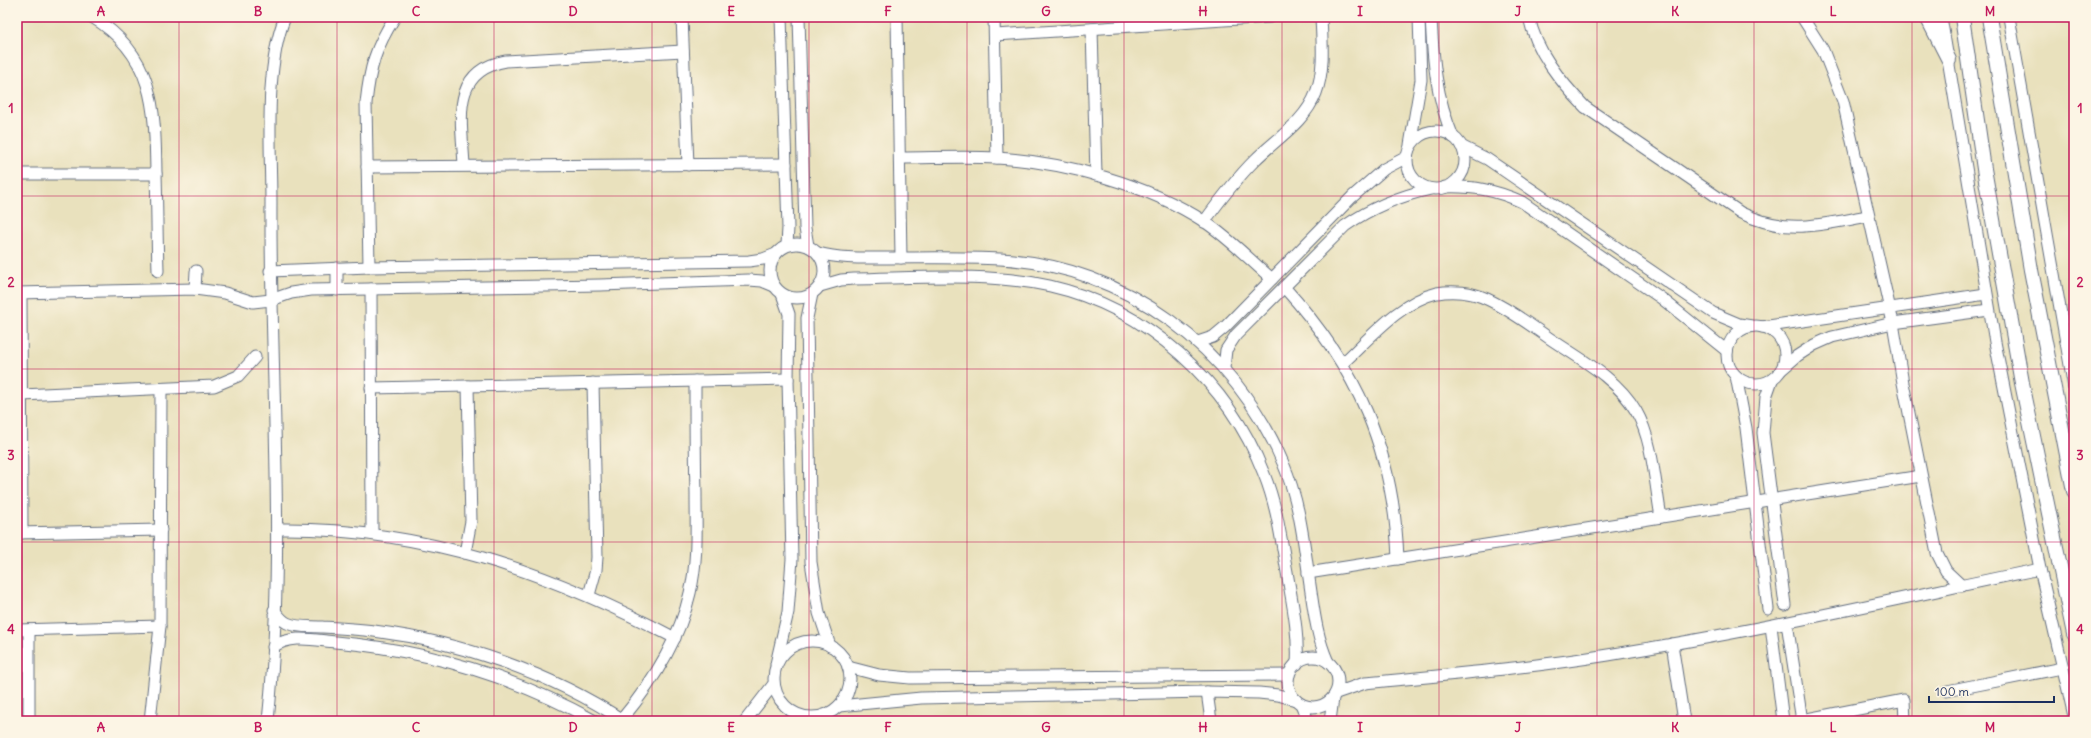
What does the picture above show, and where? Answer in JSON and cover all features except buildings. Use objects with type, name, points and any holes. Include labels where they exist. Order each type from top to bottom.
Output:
[{"type":"main road","points":[[1927,17],[1949,60]]},
{"type":"main road","points":[[1962,17],[1984,169],[2022,383],[2074,634]]},
{"type":"main road","points":[[1989,17],[2031,270],[2074,491]]},
{"type":"street","points":[[92,17],[104,25],[123,42],[143,74],[154,110],[158,271]]},
{"type":"street","points":[[268,721],[273,647],[277,529],[270,271],[272,96],[274,60],[285,17]]},
{"type":"street","points":[[369,267],[366,103],[374,56],[383,35],[395,17]]},
{"type":"street","points":[[682,17],[688,165]]},
{"type":"street","points":[[781,17],[787,246]]},
{"type":"street","points":[[799,17],[805,228],[808,246]]},
{"type":"street","points":[[897,17],[901,258]]},
{"type":"street","points":[[994,17],[997,158]]},
{"type":"street","points":[[995,36],[1270,17]]},
{"type":"street","points":[[1204,222],[1242,174],[1286,133],[1305,113],[1311,104],[1318,86],[1321,66],[1321,17]]},
{"type":"street","points":[[1419,17],[1421,80],[1407,157],[1407,166],[1416,181],[1431,189]]},
{"type":"street","points":[[1431,17],[1436,85],[1446,120],[1453,137],[1461,146],[1487,159],[1713,313],[1726,319],[1772,331],[1780,338],[1784,348],[1785,359],[1782,369]]},
{"type":"street","points":[[1529,17],[1539,46],[1552,68],[1567,89],[1585,107],[1741,213],[1757,220],[1775,225],[1793,227],[1811,226],[1868,216]]},
{"type":"street","points":[[1802,17],[1823,50],[1843,101],[1890,308],[1937,554],[1946,571],[1962,586]]},
{"type":"street","points":[[1941,17],[1989,310],[2040,569],[2074,716]]},
{"type":"street","points":[[2009,17],[2074,388]]},
{"type":"street","points":[[1092,29],[1096,175]]},
{"type":"street","points":[[464,165],[462,98],[470,81],[482,68],[494,63],[506,61],[683,51]]},
{"type":"street","points":[[1410,146],[1416,138],[1425,133],[1434,131],[1444,132],[1453,137]]},
{"type":"street","points":[[1445,187],[1459,178],[1463,170],[1465,162],[1461,146]]},
{"type":"street","points":[[1198,342],[1219,332],[1373,178],[1395,162],[1407,157]]},
{"type":"street","points":[[900,158],[997,158],[1038,163],[1096,175],[1142,190],[1204,222],[1272,279]]},
{"type":"street","points":[[367,167],[464,165],[786,164]]},
{"type":"street","points":[[17,174],[156,174]]},
{"type":"street","points":[[1224,368],[1226,350],[1230,342],[1345,226],[1364,213],[1386,202],[1431,189],[1465,186],[1485,188],[1522,202],[1661,298],[1727,350]]},
{"type":"street","points":[[270,271],[369,267],[749,261],[763,259],[776,254],[787,246],[794,244],[808,246],[818,253],[840,258],[1000,259],[1030,262],[1066,270],[1109,285],[1167,317],[1198,342],[1224,368],[1258,414],[1284,465],[1300,520],[1318,636],[1328,662],[1336,673],[1338,679],[1330,721]]},
{"type":"street","points":[[818,253],[824,264],[825,275],[820,286],[812,294],[807,312],[812,579],[819,613],[830,646]]},
{"type":"street","points":[[774,286],[770,269],[776,254]]},
{"type":"street","points":[[337,268],[337,290]]},
{"type":"street","points":[[195,289],[196,271]]},
{"type":"street","points":[[820,286],[841,280],[854,279],[986,278],[1022,281],[1051,287],[1087,298],[1133,320],[1158,336],[1192,365],[1221,398],[1245,435],[1264,475],[1280,531],[1297,635],[1297,664]]},
{"type":"street","points":[[161,530],[20,533],[22,395],[19,293],[195,289],[225,293],[253,302],[271,300],[301,292],[337,290],[749,280],[762,281],[774,286],[782,294],[789,314],[788,379],[791,486],[791,586],[787,619],[776,664],[773,685],[745,721]]},
{"type":"street","points":[[1284,287],[1306,310],[1343,363],[1363,401],[1378,440],[1392,495],[1397,523],[1398,559]]},
{"type":"street","points":[[371,289],[372,534]]},
{"type":"street","points":[[1343,363],[1406,306],[1421,298],[1437,293],[1454,292],[1471,293],[1487,299],[1515,315],[1599,372],[1614,383],[1627,396],[1637,412],[1644,429],[1661,517]]},
{"type":"street","points":[[782,294],[797,298],[812,294]]},
{"type":"street","points":[[1768,608],[1744,411],[1736,376],[1727,360],[1727,350],[1730,342],[1736,334],[1757,326],[1986,294]]},
{"type":"street","points":[[1785,605],[1762,433],[1766,397],[1772,380],[1782,369],[1802,352],[1832,336],[1893,323],[1989,310]]},
{"type":"street","points":[[22,395],[206,388],[223,384],[241,373],[256,357]]},
{"type":"street","points":[[1736,376],[1744,382],[1753,384],[1763,384],[1772,380]]},
{"type":"street","points":[[371,388],[788,379]]},
{"type":"street","points":[[274,610],[287,623],[398,634],[446,645],[492,658],[559,685],[623,720],[652,679],[675,638],[690,593],[696,548],[695,381]]},
{"type":"street","points":[[589,595],[598,557],[593,383]]},
{"type":"street","points":[[465,553],[470,521],[468,386]]},
{"type":"street","points":[[151,721],[160,626],[160,390]]},
{"type":"street","points":[[1308,573],[1921,476]]},
{"type":"street","points":[[791,486],[810,486]]},
{"type":"street","points":[[277,529],[309,528],[372,534],[436,545],[530,572],[589,595],[675,638]]},
{"type":"street","points":[[839,706],[921,698],[1207,692],[1264,693],[1278,695],[1308,707],[1321,706],[1334,696],[1365,683],[1559,662],[1672,644],[1787,623],[2040,569]]},
{"type":"street","points":[[1787,623],[1802,721],[1904,700],[1905,721]]},
{"type":"street","points":[[17,630],[160,626]]},
{"type":"street","points":[[316,626],[316,640]]},
{"type":"street","points":[[1771,626],[1783,721]]},
{"type":"street","points":[[29,630],[29,721]]},
{"type":"street","points":[[273,647],[292,639],[316,640],[365,645],[418,654],[472,669],[523,686],[595,721]]},
{"type":"street","points":[[773,685],[782,704],[793,713],[805,719],[828,714],[839,706],[849,688],[848,667],[841,654],[830,646],[816,641],[802,642],[784,652],[776,664]]},
{"type":"street","points":[[1672,644],[1684,721]]},
{"type":"street","points":[[1308,721],[1289,688],[1290,675],[1297,664],[1302,660],[1316,658],[1328,662]]},
{"type":"street","points":[[848,667],[879,675],[910,678],[1290,675]]},
{"type":"street","points":[[1947,691],[2062,668]]},
{"type":"street","points":[[1207,692],[1211,721]]}]
